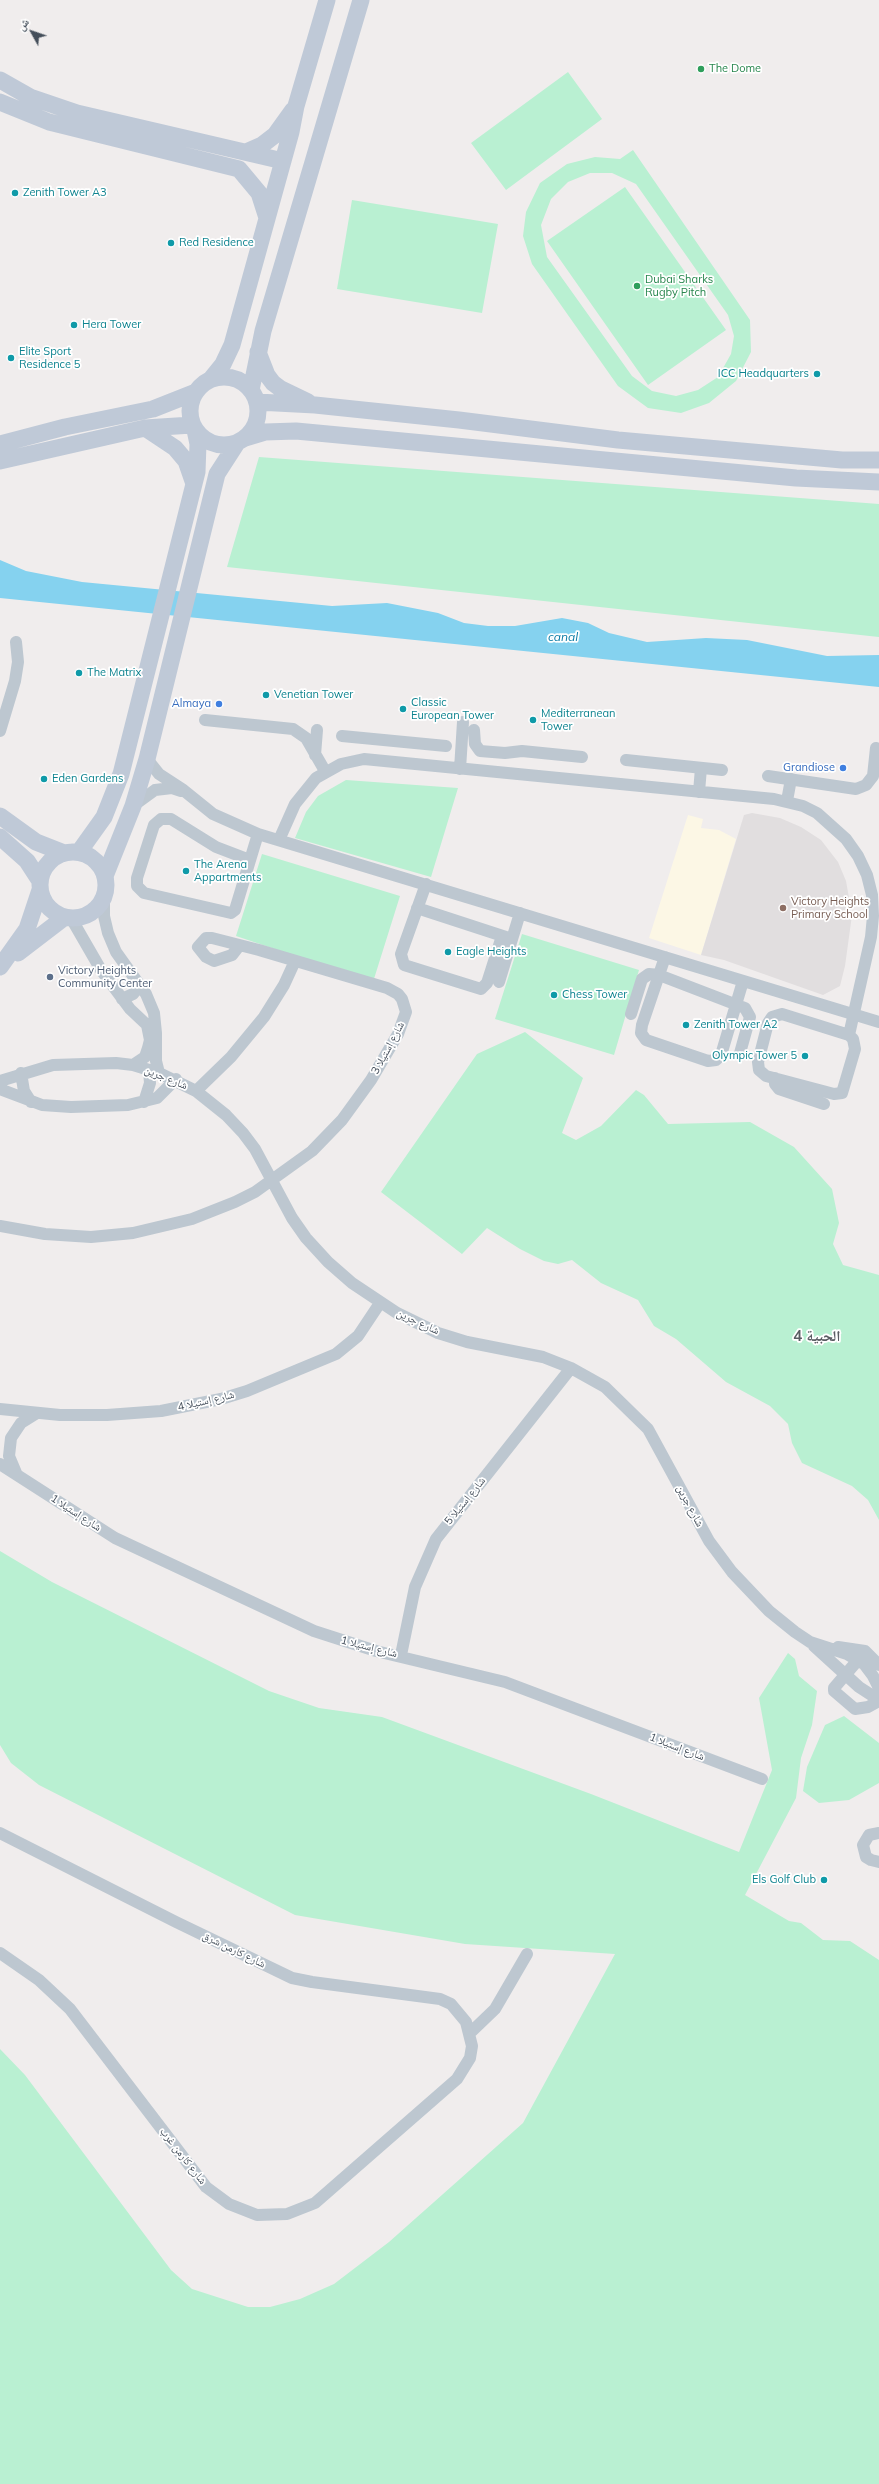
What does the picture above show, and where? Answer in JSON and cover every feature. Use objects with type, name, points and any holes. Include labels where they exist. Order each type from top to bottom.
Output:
[{"type":"main road","points":[[0,444],[65,427],[153,409],[196,392],[210,380],[223,364],[232,345],[283,161],[296,106],[327,0]]},
{"type":"main road","points":[[0,968],[40,935],[68,918],[88,915],[100,904],[104,897],[106,876],[133,806],[147,759],[217,474],[241,440],[255,425],[258,410],[254,396],[258,352],[318,138],[361,0]]},
{"type":"main road","points":[[0,80],[30,97],[76,113],[283,161]]},
{"type":"main road","points":[[0,102],[55,124],[239,168],[259,193],[267,218]]},
{"type":"main road","points":[[246,152],[262,145],[275,135],[296,106]]},
{"type":"main road","points":[[258,352],[267,375],[273,383],[280,389],[315,405]]},
{"type":"main road","points":[[210,380],[227,377],[236,379],[254,396],[315,405],[488,423],[618,440],[842,460],[879,460]]},
{"type":"main road","points":[[0,968],[27,929],[48,864],[72,852],[100,823],[116,789],[194,486],[198,460],[190,408],[196,392]]},
{"type":"main road","points":[[0,461],[145,428],[194,427]]},
{"type":"main road","points":[[194,427],[201,437],[214,444],[228,445],[265,432],[286,430],[575,455],[796,478],[879,482]]},
{"type":"main road","points":[[145,428],[175,448],[186,461],[194,486]]},
{"type":"main road","points":[[575,455],[579,444],[584,440],[618,440]]},
{"type":"main road","points":[[0,816],[36,842],[96,860],[106,876]]},
{"type":"main road","points":[[0,837],[27,861],[40,886],[48,908],[68,918]]},
{"type":"street","points":[[0,731],[15,682],[16,642]]},
{"type":"street","points":[[205,720],[293,729],[302,734],[325,771]]},
{"type":"street","points":[[460,768],[463,722]]},
{"type":"street","points":[[315,755],[317,730]]},
{"type":"street","points":[[474,730],[474,744],[480,751],[522,751],[582,757]]},
{"type":"street","points":[[342,736],[446,746]]},
{"type":"street","points":[[420,765],[422,744]]},
{"type":"street","points":[[768,776],[851,788],[862,787],[873,776],[876,748]]},
{"type":"street","points":[[507,773],[509,752]]},
{"type":"street","points":[[147,759],[159,774],[213,814],[258,834],[879,1022]]},
{"type":"street","points":[[280,840],[301,794],[325,771],[341,764],[364,759],[787,801],[817,813],[832,825],[854,851],[867,875],[872,895],[873,916],[871,937],[849,1035]]},
{"type":"street","points":[[626,760],[722,770]]},
{"type":"street","points":[[699,792],[701,768]]},
{"type":"street","points":[[787,801],[791,779]]},
{"type":"street","points":[[133,806],[159,789],[172,788],[187,794]]},
{"type":"street","points":[[250,860],[216,847],[171,819],[161,819],[154,825],[136,878],[137,886],[144,893],[229,914],[235,910],[258,834]]},
{"type":"street","points":[[426,884],[401,954],[402,962],[408,967],[482,989],[487,983],[507,938],[520,914]]},
{"type":"street","points":[[104,897],[104,916],[108,933],[116,952],[140,985],[154,1013],[156,1061],[144,1102]]},
{"type":"street","points":[[417,908],[507,938]]},
{"type":"street","points":[[68,918],[101,970],[122,999],[142,1019],[149,1032],[150,1040],[146,1052],[139,1062],[133,1065]]},
{"type":"street","points":[[499,982],[507,938]]},
{"type":"street","name":"شارع إستيلا 3","points":[[0,1226],[71,1236],[133,1233],[214,1211],[255,1192],[312,1151],[354,1104],[386,1057],[398,1034],[406,1012],[402,999],[392,990],[239,946]]},
{"type":"street","points":[[665,957],[641,1029],[646,1040],[708,1061],[716,1060],[721,1055],[743,981]]},
{"type":"street","points":[[196,1091],[231,1057],[260,1022],[278,996],[295,961]]},
{"type":"street","points":[[631,1014],[642,979],[649,974],[659,975],[737,1003],[748,1011],[750,1017],[740,1053]]},
{"type":"street","points":[[122,999],[133,994],[140,985]]},
{"type":"street","points":[[785,1015],[790,996]]},
{"type":"street","points":[[778,1014],[849,1035],[855,1042],[855,1049],[845,1088],[840,1094],[762,1074],[758,1062],[770,1020],[778,1014]]},
{"type":"street","name":"شارع جرين","points":[[0,1080],[53,1065],[75,1063],[133,1065],[154,1071],[176,1080],[196,1091],[226,1115],[243,1133],[272,1180],[292,1218],[316,1250],[339,1273],[380,1302],[417,1324],[438,1333],[467,1342],[529,1353],[571,1368],[605,1387],[648,1429],[709,1541],[732,1572],[777,1618],[810,1642],[845,1675],[879,1701]]},
{"type":"street","points":[[21,1073],[24,1091],[31,1102]]},
{"type":"street","points":[[774,1078],[775,1084],[779,1089],[824,1104]]},
{"type":"street","points":[[0,1089],[31,1102],[71,1107],[128,1105],[144,1102],[162,1094],[176,1080]]},
{"type":"street","name":"شارع إستيلا 4","points":[[0,1409],[84,1416],[162,1411],[192,1406],[246,1391],[336,1354],[358,1336],[380,1302]]},
{"type":"street","name":"شارع إستيلا 5","points":[[401,1655],[415,1587],[436,1539],[571,1368]]},
{"type":"street","points":[[18,1476],[9,1456],[11,1438],[21,1423],[37,1413]]},
{"type":"street","name":"شارع إستيلا 1","points":[[0,1464],[115,1538],[314,1631],[356,1645],[401,1655],[523,1688],[762,1779]]},
{"type":"street","name":"شارع جرين","points":[[810,1642],[858,1660],[868,1669],[879,1688]]},
{"type":"street","points":[[826,1648],[859,1649],[870,1654],[879,1664]]},
{"type":"street","points":[[858,1660],[834,1688],[837,1695],[855,1709],[868,1707],[879,1701]]},
{"type":"street","points":[[879,1832],[869,1836],[863,1846],[866,1857],[879,1862]]},
{"type":"street","name":"شارع كارمن شرق","points":[[0,1833],[287,1975],[312,1982],[440,1999],[460,2012],[470,2033]]},
{"type":"street","name":"شارع كارمن غرب","points":[[0,1953],[39,1980],[70,2009],[206,2187],[229,2204],[257,2215],[287,2214],[315,2203],[325,2195],[457,2080],[470,2058],[470,2033]]},
{"type":"street","points":[[470,2033],[495,2009],[515,1964],[527,1954]]},
{"type":"shaded area","name":"Victory Heights Primary School","points":[[752,813],[780,818],[801,827],[821,840],[838,862],[846,881],[852,915],[845,966],[840,986],[823,995],[724,960],[701,955],[744,815]]},
{"type":"shaded area","points":[[688,815],[703,819],[701,828],[719,830],[736,839],[701,955],[649,938]]},
{"type":"green space","points":[[568,72],[602,119],[506,190],[471,143]]},
{"type":"green space","points":[[633,150],[750,320],[751,352],[736,381],[709,403],[681,413],[648,408],[618,386],[532,264],[523,236],[526,212],[540,183],[567,164],[595,157],[620,159]],"holes":[[[590,173],[612,173],[636,184],[728,315],[734,336],[731,354],[718,377],[698,390],[676,396],[652,391],[632,376],[547,257],[541,225],[551,199],[568,182]]]},
{"type":"green space","name":"Dubai Sharks Rugby Pitch","points":[[625,187],[726,330],[648,385],[547,241]]},
{"type":"green space","points":[[352,200],[498,224],[482,313],[337,289]]},
{"type":"green space","points":[[259,457],[879,504],[879,637],[227,567]]},
{"type":"green space","points":[[346,780],[458,788],[431,877],[295,838],[306,812],[318,796]]},
{"type":"green space","points":[[262,854],[400,896],[373,982],[236,936]]},
{"type":"green space","points":[[522,934],[639,970],[614,1055],[495,1019]]},
{"type":"green space","points":[[525,1032],[583,1078],[562,1133],[576,1140],[601,1126],[636,1090],[644,1095],[668,1124],[750,1122],[794,1147],[832,1189],[839,1223],[833,1244],[843,1265],[879,1275],[879,1520],[868,1500],[852,1486],[802,1463],[792,1443],[788,1424],[770,1406],[726,1382],[676,1339],[654,1326],[638,1300],[601,1283],[572,1260],[558,1264],[544,1261],[520,1249],[487,1228],[462,1254],[381,1192],[477,1054]]},
{"type":"green space","points":[[0,1551],[52,1582],[269,1691],[319,1708],[382,1717],[591,1794],[739,1852],[772,1770],[759,1698],[788,1653],[795,1659],[799,1676],[817,1691],[812,1725],[801,1758],[796,1798],[745,1895],[789,1921],[801,1923],[823,1940],[850,1941],[879,1960],[879,2484],[0,2484],[0,2049],[25,2075],[171,2270],[192,2289],[248,2307],[270,2307],[300,2299],[334,2284],[389,2242],[523,2123],[615,1954],[465,1944],[295,1915],[39,1785],[11,1763],[0,1745]]},
{"type":"green space","points":[[844,1716],[879,1743],[879,1783],[849,1800],[819,1803],[803,1791],[807,1767],[825,1725]]},
{"type":"water","name":"canal","points":[[0,560],[26,571],[82,582],[332,606],[387,603],[438,613],[464,623],[488,626],[515,626],[562,618],[588,623],[609,633],[647,642],[706,638],[747,640],[827,656],[879,655],[879,687],[0,598]]},
{"type":"place","name":"The Dome","points":[[701,69]]},
{"type":"place","name":"Zenith Tower A3","points":[[15,193]]},
{"type":"place","name":"Red Residence","points":[[171,243]]},
{"type":"place","name":"Dubai Sharks Rugby Pitch","points":[[637,286]]},
{"type":"place","name":"Hera Tower","points":[[74,325]]},
{"type":"place","name":"Elite Sport Residence 5","points":[[11,358]]},
{"type":"place","name":"ICC Headquarters","points":[[817,374]]},
{"type":"place","name":"The Matrix","points":[[79,673]]},
{"type":"place","name":"Venetian Tower","points":[[266,695]]},
{"type":"place","name":"Almaya","points":[[219,704]]},
{"type":"place","name":"Classic European Tower","points":[[403,709]]},
{"type":"place","name":"Mediterranean Tower","points":[[533,720]]},
{"type":"place","name":"Grandiose","points":[[843,768]]},
{"type":"place","name":"Eden Gardens","points":[[44,779]]},
{"type":"place","name":"The Arena Appartments","points":[[186,871]]},
{"type":"place","name":"Victory Heights Primary School","points":[[783,908]]},
{"type":"place","name":"Eagle Heights","points":[[448,952]]},
{"type":"place","name":"Victory Heights Community Center","points":[[50,977]]},
{"type":"place","name":"Chess Tower","points":[[554,995]]},
{"type":"place","name":"Zenith Tower A2","points":[[686,1025]]},
{"type":"place","name":"Olympic Tower 5","points":[[805,1056]]},
{"type":"place","name":"Els Golf Club","points":[[824,1880]]},
{"type":"district","name":"الحبية 4","points":[[817,1336]]}]
